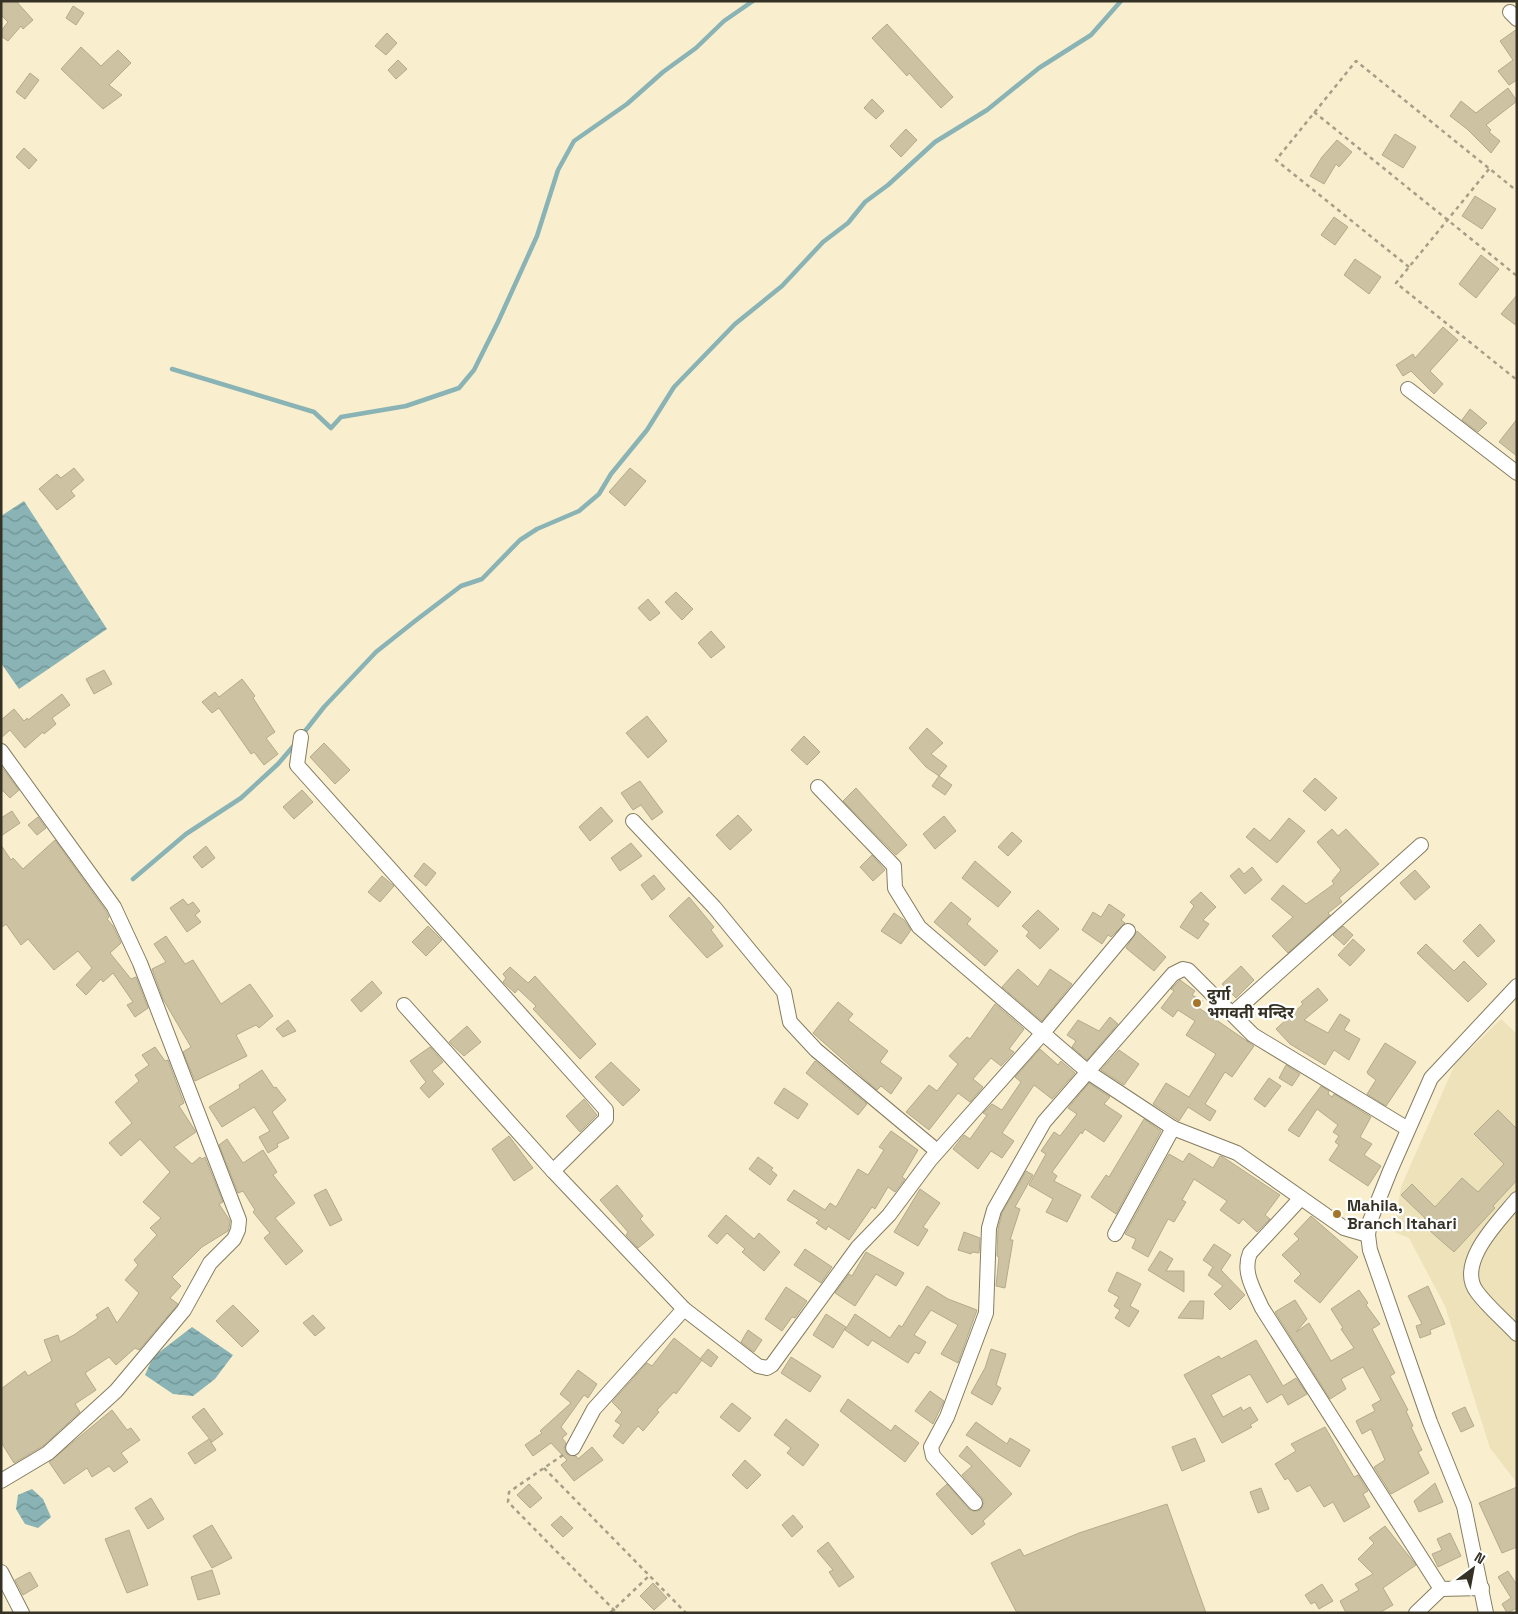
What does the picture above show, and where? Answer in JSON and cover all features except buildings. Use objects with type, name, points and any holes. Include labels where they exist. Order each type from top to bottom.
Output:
[{"type":"street","points":[[1408,390],[1517,473]]},
{"type":"street","points":[[301,737],[297,765],[606,1110],[606,1119],[554,1172]]},
{"type":"street","points":[[1,751],[114,907],[140,963],[239,1220],[238,1230],[234,1239],[210,1264],[184,1310],[116,1391],[48,1453],[1,1481]]},
{"type":"street","points":[[818,787],[894,866],[896,888],[919,927],[1088,1072],[1173,1128],[1237,1153],[1344,1228],[1368,1235]]},
{"type":"street","points":[[633,821],[714,907],[784,992],[790,1022],[816,1050],[938,1151]]},
{"type":"street","points":[[1232,1014],[1422,845]]},
{"type":"street","points":[[404,1005],[554,1172],[684,1309],[758,1366],[768,1368],[858,1247],[889,1215],[938,1151],[1042,1034],[1128,931]]},
{"type":"street","points":[[975,1503],[933,1456],[931,1447],[947,1417],[986,1313],[988,1228],[994,1210],[1044,1122],[1178,970],[1188,970],[1253,1035],[1408,1129]]},
{"type":"street","points":[[1486,1613],[1464,1506],[1430,1422],[1370,1250],[1368,1235],[1370,1221],[1408,1129],[1432,1078],[1517,986]]},
{"type":"street","points":[[1115,1234],[1173,1128]]},
{"type":"street","points":[[1301,1198],[1250,1253],[1246,1263],[1247,1273],[1262,1308],[1441,1589]]},
{"type":"street","points":[[1517,1199],[1478,1248],[1471,1270],[1475,1290],[1517,1334]]},
{"type":"street","points":[[573,1448],[594,1408],[684,1309]]},
{"type":"street","points":[[1,1572],[22,1613]]},
{"type":"street","points":[[1416,1613],[1441,1589],[1482,1588]]},
{"type":"path","points":[[1409,267],[1276,160],[1356,62],[1517,191]]},
{"type":"path","points":[[1314,112],[1517,276]]},
{"type":"path","points":[[1489,169],[1396,283],[1517,380]]},
{"type":"path","points":[[573,1448],[509,1492],[508,1502],[617,1613]]},
{"type":"path","points":[[544,1468],[686,1613]]},
{"type":"path","points":[[610,1613],[650,1576]]},
{"type":"shaded area","points":[[1501,1019],[1517,1034],[1517,1483],[1490,1448],[1445,1306],[1409,1238],[1394,1232],[1401,1187],[1455,1064]]},
{"type":"water","points":[[24,501],[107,629],[19,689],[1,663],[1,516]]},
{"type":"water","points":[[192,1327],[233,1355],[215,1379],[193,1396],[173,1394],[145,1375],[153,1357]]},
{"type":"water","points":[[32,1489],[43,1499],[51,1517],[38,1528],[25,1524],[16,1509],[18,1495]]},
{"type":"waterway","points":[[172,369],[314,412],[331,428],[341,417],[406,406],[459,388],[474,370],[498,322],[537,236],[558,170],[574,141],[627,104],[663,72],[696,48],[724,21],[753,1]]},
{"type":"waterway","points":[[302,735],[324,707],[376,652],[461,586],[482,579],[520,540],[537,529],[579,511],[599,494],[611,474],[647,430],[674,387],[735,324],[782,286],[823,242],[848,223],[865,202],[888,185],[935,142],[987,110],[1039,68],[1091,35],[1121,1]]},
{"type":"waterway","points":[[133,879],[186,834],[241,798],[278,764],[296,743]]},
{"type":"place","name":"दुर्गा भगवती मन्दिर","points":[[1197,1003]]},
{"type":"place","name":"Mahila, Branch Itahari","points":[[1337,1214]]}]
